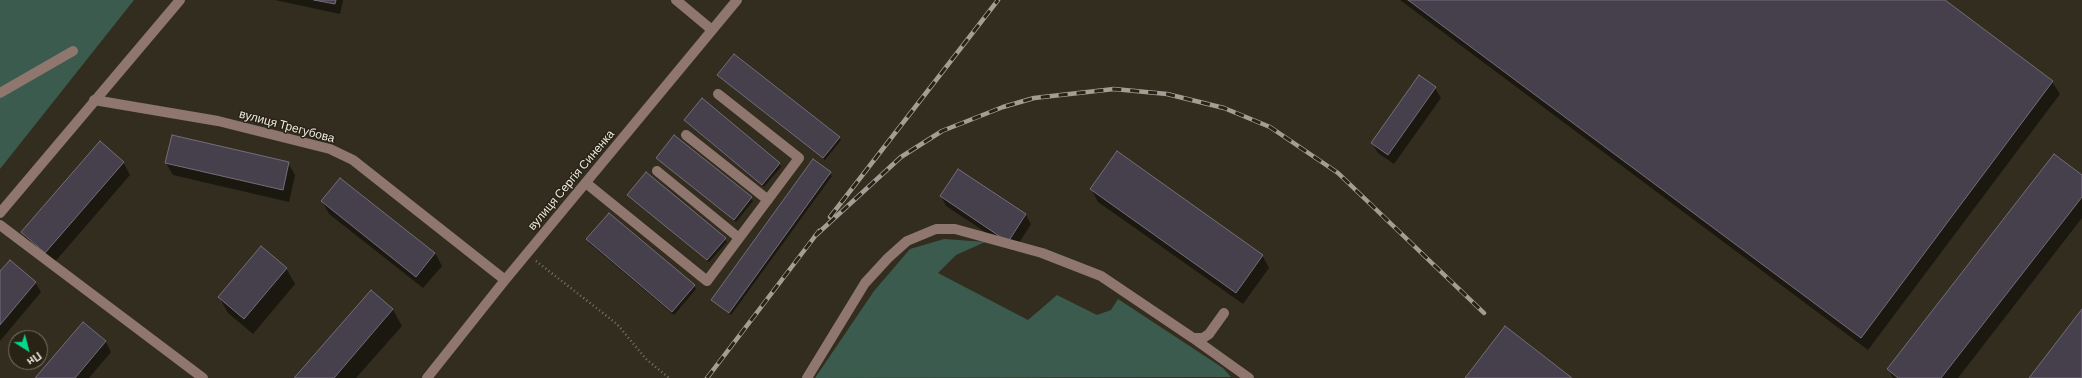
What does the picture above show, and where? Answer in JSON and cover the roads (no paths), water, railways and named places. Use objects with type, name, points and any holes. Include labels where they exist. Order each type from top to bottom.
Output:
[{"type":"street","points":[[0,213],[180,0]]},
{"type":"street","points":[[676,0],[712,30]]},
{"type":"street","name":"вулиця Сергія Синенка","points":[[428,378],[526,254],[737,0]]},
{"type":"street","points":[[0,93],[73,51]]},
{"type":"street","points":[[586,183],[706,281],[799,158],[718,94]]},
{"type":"street","name":"вулиця Трегубова","points":[[94,100],[218,121],[330,149],[353,160],[505,280]]},
{"type":"street","points":[[686,135],[768,200]]},
{"type":"street","points":[[657,171],[739,238]]},
{"type":"street","points":[[0,225],[203,378]]},
{"type":"street","points":[[807,378],[865,283],[888,258],[907,241],[936,229],[955,228],[1042,253],[1101,276],[1249,378]]},
{"type":"street","points":[[1193,338],[1203,338],[1209,334],[1224,313]]},
{"type":"railway","points":[[830,217],[998,0]]},
{"type":"railway","points":[[815,236],[901,157],[942,131],[1003,107],[1034,98],[1114,89],[1167,94],[1224,108],[1270,127],[1338,173],[1484,313]]},
{"type":"railway","points":[[707,378],[819,231]]}]
